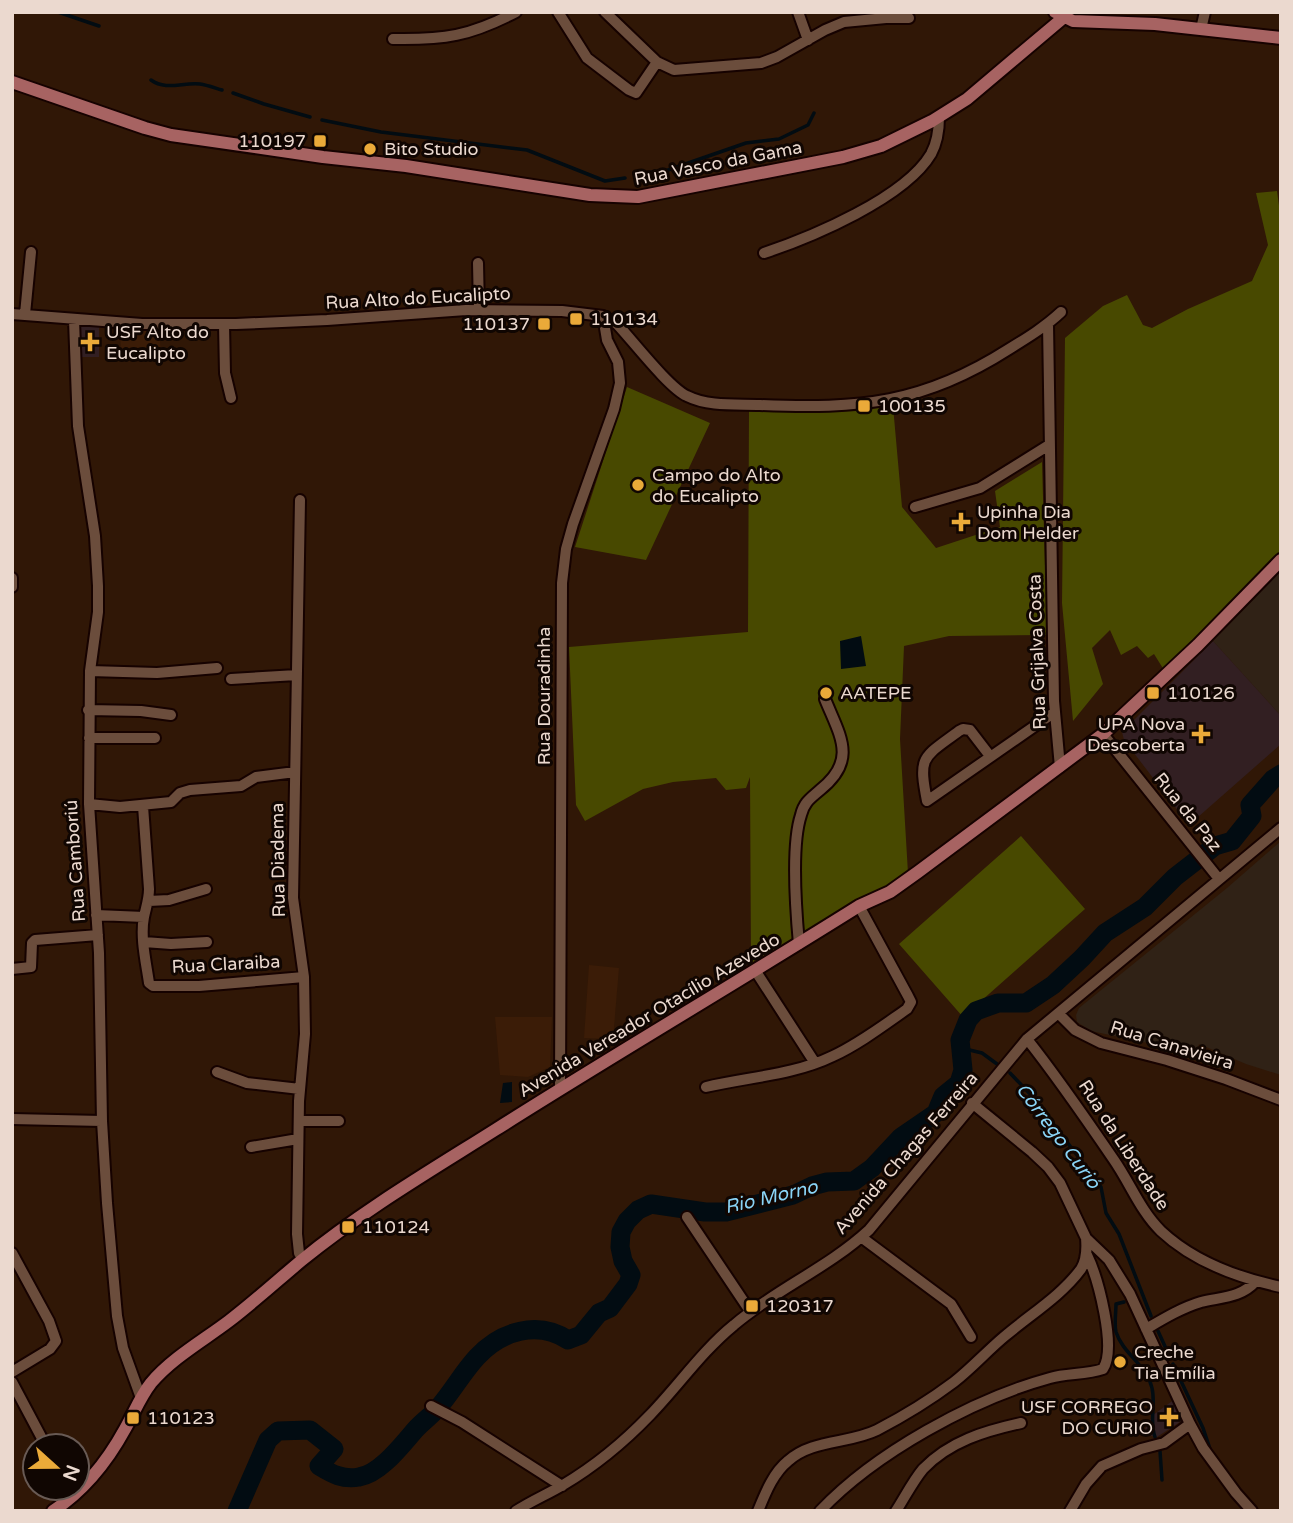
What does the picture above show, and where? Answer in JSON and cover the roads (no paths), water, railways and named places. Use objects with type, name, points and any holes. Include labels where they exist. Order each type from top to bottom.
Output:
[{"type":"main road","points":[[1059,15],[1073,21],[1126,22],[1281,38]]},
{"type":"main road","name":"Rua Vasco da Gama","points":[[12,82],[171,135],[406,166],[590,195],[630,197],[864,152],[881,146],[939,117],[967,99],[1059,15]]},
{"type":"main road","name":"Avenida Vereador Otacílio Azevedo","points":[[91,1476],[103,1466],[153,1381],[340,1231],[560,1089],[859,906],[900,886],[1103,734],[1198,645],[1281,560]]},
{"type":"street","points":[[393,38],[431,40],[461,36],[490,26],[516,12]]},
{"type":"street","points":[[558,12],[587,58],[629,90],[636,93],[657,62]]},
{"type":"street","points":[[605,12],[657,62],[680,70],[761,63],[844,22],[909,18]]},
{"type":"street","points":[[798,12],[808,40]]},
{"type":"street","points":[[1201,29],[1205,12]]},
{"type":"street","points":[[764,253],[832,227],[906,180],[930,155],[939,133],[939,117]]},
{"type":"street","points":[[25,314],[31,252]]},
{"type":"street","points":[[478,264],[479,310]]},
{"type":"street","name":"Rua Alto do Eucalipto","points":[[12,314],[142,324],[224,324],[479,310],[562,311],[603,317],[617,324],[684,395],[702,402],[809,407],[886,402],[920,393],[977,370],[1048,324],[1061,312]]},
{"type":"street","name":"Rua Douradinha","points":[[560,1089],[562,583],[566,549],[573,524],[614,409],[620,383],[618,362],[607,340],[603,317]]},
{"type":"street","name":"Rua Camboriú","points":[[75,320],[78,426],[94,525],[99,612],[89,671],[88,710],[89,804],[98,935],[102,1121],[117,1316],[123,1348],[141,1398]]},
{"type":"street","points":[[224,324],[225,373],[231,398]]},
{"type":"street","name":"Rua Grijalva Costa","points":[[1048,324],[1055,712],[1060,767]]},
{"type":"street","points":[[915,507],[980,488],[1049,445]]},
{"type":"street","name":"Rua Diadema","points":[[300,500],[293,898],[304,977],[305,1034],[300,1089],[297,1234],[303,1260]]},
{"type":"street","points":[[12,578],[12,587]]},
{"type":"street","points":[[89,671],[157,673],[217,668]]},
{"type":"street","points":[[231,679],[297,675]]},
{"type":"street","points":[[799,944],[796,909],[799,818],[809,798],[834,777],[843,762],[844,750],[825,699]]},
{"type":"street","points":[[88,710],[141,711],[171,715]]},
{"type":"street","points":[[990,757],[970,730],[959,731],[925,756],[922,777],[927,801],[1055,712]]},
{"type":"street","name":"Rua da Paz","points":[[1103,734],[1216,875]]},
{"type":"street","points":[[89,738],[155,738]]},
{"type":"street","points":[[89,804],[143,806],[171,802],[180,793],[190,790],[241,786],[256,777],[295,772]]},
{"type":"street","points":[[143,806],[149,901],[144,917],[144,942],[207,942]]},
{"type":"street","name":"Avenida Chagas Ferreira","points":[[516,1511],[562,1486],[593,1465],[649,1416],[701,1355],[749,1309],[825,1265],[861,1237],[1027,1039],[1216,875],[1281,828]]},
{"type":"street","points":[[149,901],[169,900],[206,889]]},
{"type":"street","points":[[706,1087],[781,1073],[835,1056],[907,1009],[911,1002],[859,906]]},
{"type":"street","points":[[96,915],[144,917]]},
{"type":"street","points":[[12,969],[31,967],[32,943],[35,940],[98,935]]},
{"type":"street","name":"Rua Claraiba","points":[[144,942],[151,984],[199,986],[304,977]]},
{"type":"street","points":[[755,970],[815,1063]]},
{"type":"street","name":"Rua Canavieira","points":[[1059,1014],[1074,1030],[1101,1043],[1191,1067],[1281,1100]]},
{"type":"street","name":"Rua da Liberdade","points":[[1027,1039],[1064,1085],[1141,1206],[1161,1231],[1193,1254],[1256,1281],[1281,1287]]},
{"type":"street","points":[[217,1072],[247,1083],[300,1089]]},
{"type":"street","points":[[972,1103],[1048,1167],[1060,1183],[1086,1238],[1109,1260],[1130,1294],[1190,1424],[1228,1482],[1252,1511]]},
{"type":"street","points":[[12,1119],[102,1121]]},
{"type":"street","points":[[299,1121],[340,1121]]},
{"type":"street","points":[[251,1147],[298,1139]]},
{"type":"street","points":[[687,1217],[749,1309]]},
{"type":"street","points":[[861,1237],[951,1304],[971,1337]]},
{"type":"street","points":[[820,1511],[859,1477],[900,1448],[968,1409],[1052,1377],[1103,1369],[1107,1358],[1101,1295],[1087,1255],[1086,1238]]},
{"type":"street","points":[[12,1253],[49,1321],[56,1341],[50,1349],[12,1372]]},
{"type":"street","points":[[758,1511],[774,1478],[786,1461],[819,1445],[850,1440],[874,1431],[904,1415],[955,1381],[1064,1288],[1082,1267],[1087,1255]]},
{"type":"street","points":[[1146,1329],[1172,1314],[1200,1303],[1249,1290],[1256,1281]]},
{"type":"street","points":[[12,1382],[39,1432]]},
{"type":"street","points":[[431,1406],[462,1422],[562,1486]]},
{"type":"street","points":[[896,1511],[922,1471],[940,1454],[985,1430],[1021,1423]]},
{"type":"street","points":[[1070,1511],[1086,1484],[1102,1466],[1141,1449],[1164,1443],[1190,1424]]},
{"type":"waterway","points":[[58,12],[99,26]]},
{"type":"waterway","points":[[151,80],[169,86],[200,84],[222,90]]},
{"type":"waterway","points":[[233,93],[310,117]]},
{"type":"waterway","points":[[638,174],[668,170],[746,143],[779,139],[808,125],[814,113]]},
{"type":"waterway","points":[[322,120],[381,132],[527,150],[605,181],[625,178]]},
{"type":"waterway","name":"Rio Morno","points":[[237,1511],[268,1440],[278,1431],[310,1430],[334,1449],[319,1466],[343,1477],[367,1475],[390,1458],[438,1408],[477,1357],[497,1341],[520,1331],[532,1330],[556,1334],[568,1340],[581,1335],[599,1313],[610,1308],[628,1284],[631,1275],[623,1261],[621,1232],[638,1210],[651,1204],[705,1212],[726,1212],[793,1195],[827,1182],[854,1181],[872,1168],[901,1137],[936,1113],[943,1096],[959,1083],[963,1070],[960,1040],[968,1020],[976,1011],[998,1003],[1026,1003],[1053,985],[1105,933],[1145,907],[1175,877],[1215,846],[1232,841],[1252,816],[1250,805],[1273,779],[1281,774]]},
{"type":"waterway","name":"Córrego Curió","points":[[961,1048],[982,1053],[997,1064]]},
{"type":"waterway","name":"Córrego Curió","points":[[1010,1073],[1033,1097],[1101,1187],[1106,1213],[1119,1234],[1151,1316]]},
{"type":"waterway","points":[[1124,1302],[1116,1304],[1116,1332],[1119,1340],[1145,1373],[1152,1388],[1155,1437]]},
{"type":"waterway","name":"Córrego Curió","points":[[1158,1331],[1168,1353]]},
{"type":"waterway","name":"Córrego Curió","points":[[1173,1364],[1210,1449]]},
{"type":"waterway","points":[[1160,1451],[1162,1480]]},
{"type":"place","name":"110197","points":[[320,141]]},
{"type":"place","name":"Bito Studio","points":[[370,149]]},
{"type":"place","name":"110134","points":[[576,319]]},
{"type":"place","name":"110137","points":[[544,324]]},
{"type":"place","name":"USF Alto do Eucalipto","points":[[90,342]]},
{"type":"place","name":"100135","points":[[864,406]]},
{"type":"place","name":"Campo do Alto do Eucalipto","points":[[638,485]]},
{"type":"place","name":"Upinha Dia Dom Helder","points":[[961,522]]},
{"type":"place","name":"AATEPE","points":[[826,693]]},
{"type":"place","name":"110126","points":[[1153,693]]},
{"type":"place","name":"UPA Nova Descoberta","points":[[1201,734]]},
{"type":"place","name":"110124","points":[[348,1227]]},
{"type":"place","name":"120317","points":[[752,1306]]},
{"type":"place","name":"Creche Tia Emília","points":[[1120,1362]]},
{"type":"place","name":"USF CORREGO DO CURIO","points":[[1169,1417]]},
{"type":"place","name":"110123","points":[[133,1418]]}]
